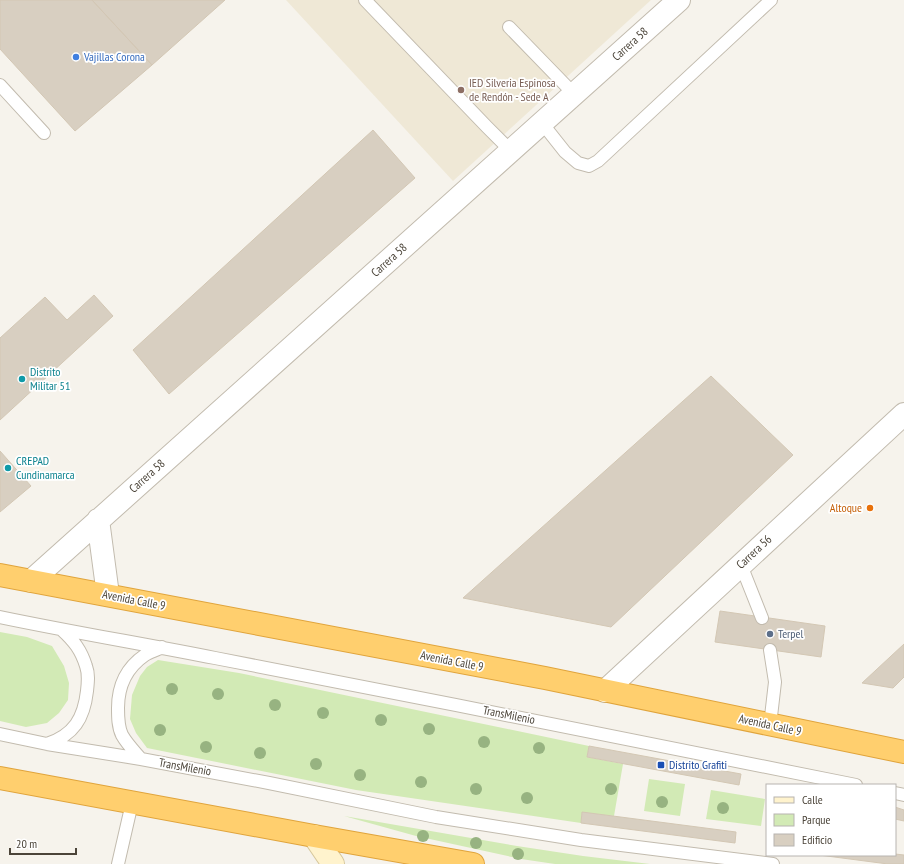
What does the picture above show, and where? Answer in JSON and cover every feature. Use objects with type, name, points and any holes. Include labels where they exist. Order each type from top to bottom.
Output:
[{"type":"highway","name":"Avenida Calle 9","points":[[0,575],[538,677],[904,752]]},
{"type":"highway","points":[[0,778],[474,864]]},
{"type":"street","name":"Carrera 58","points":[[31,581],[511,151],[671,3]]},
{"type":"street","name":"Carrera 56","points":[[604,691],[904,414]]},
{"type":"street","points":[[98,520],[108,595]]},
{"type":"street","points":[[314,836],[333,864]]},
{"type":"lane","points":[[365,0],[511,151]]},
{"type":"lane","points":[[542,123],[565,152],[578,163],[589,166],[598,161],[771,0]]},
{"type":"lane","points":[[509,27],[574,94]]},
{"type":"lane","points":[[0,85],[44,133]]},
{"type":"lane","points":[[741,565],[762,618]]},
{"type":"lane","name":"TransMilenio","points":[[0,617],[62,630],[162,647],[851,784]]},
{"type":"lane","points":[[47,744],[67,734],[80,719],[89,680],[87,667],[81,653],[75,642],[62,630]]},
{"type":"lane","name":"TransMilenio","points":[[142,759],[130,746],[122,734],[118,717],[118,698],[122,681],[128,672],[145,655],[162,647]]},
{"type":"lane","points":[[770,650],[775,682],[770,725]]},
{"type":"lane","name":"TransMilenio","points":[[0,734],[47,744],[142,759],[269,783],[436,817],[581,840],[773,864]]},
{"type":"lane","points":[[118,864],[132,803]]},
{"type":"shaded area","name":"IED Silveria Espinosa de Rendón - Sede A","points":[[286,0],[651,0],[453,181]]},
{"type":"green space","points":[[0,632],[27,637],[52,646],[64,666],[69,683],[68,700],[59,713],[47,723],[26,727],[0,721]]},
{"type":"green space","points":[[158,660],[239,673],[589,746],[587,757],[623,764],[614,816],[582,813],[581,823],[356,790],[147,748],[136,733],[130,719],[132,695],[140,676],[147,667]]},
{"type":"green space","points":[[649,779],[685,784],[680,816],[644,811]]},
{"type":"green space","points":[[711,790],[765,799],[761,826],[706,819]]},
{"type":"green space","points":[[344,816],[517,846],[650,864],[555,864],[521,859],[416,836]]},
{"type":"building","name":"Vajillas Corona","points":[[0,0],[92,0],[152,65],[75,131],[0,49]]},
{"type":"building","points":[[92,0],[225,0],[152,65]]},
{"type":"building","points":[[373,130],[415,178],[169,394],[133,350]]},
{"type":"building","name":"Distrito Militar 51","points":[[94,295],[113,316],[0,420],[0,338],[45,297],[67,320]]},
{"type":"building","points":[[711,376],[793,455],[611,627],[463,598]]},
{"type":"building","name":"CREPAD Cundinamarca","points":[[0,451],[31,486],[0,512]]},
{"type":"building","name":"Terpel","points":[[720,611],[825,626],[821,657],[715,642]]},
{"type":"building","points":[[904,644],[904,677],[893,688],[862,683]]},
{"type":"building","name":"Distrito Grafiti","points":[[589,746],[741,774],[739,785],[587,757]]},
{"type":"building","points":[[896,807],[904,810],[904,821],[896,819]]},
{"type":"building","points":[[582,812],[736,832],[735,843],[581,823]]},
{"type":"building","points":[[904,855],[904,864],[888,864],[827,856]]},
{"type":"place","name":"Vajillas Corona","points":[[76,57]]},
{"type":"place","name":"IED Silveria Espinosa de Rendón - Sede A","points":[[461,90]]},
{"type":"place","name":"Distrito Militar 51","points":[[22,379]]},
{"type":"place","name":"CREPAD Cundinamarca","points":[[8,468]]},
{"type":"place","name":"Altoque","points":[[870,508]]},
{"type":"place","name":"Terpel","points":[[770,634]]},
{"type":"place","name":"Distrito Grafiti","points":[[661,765]]}]
